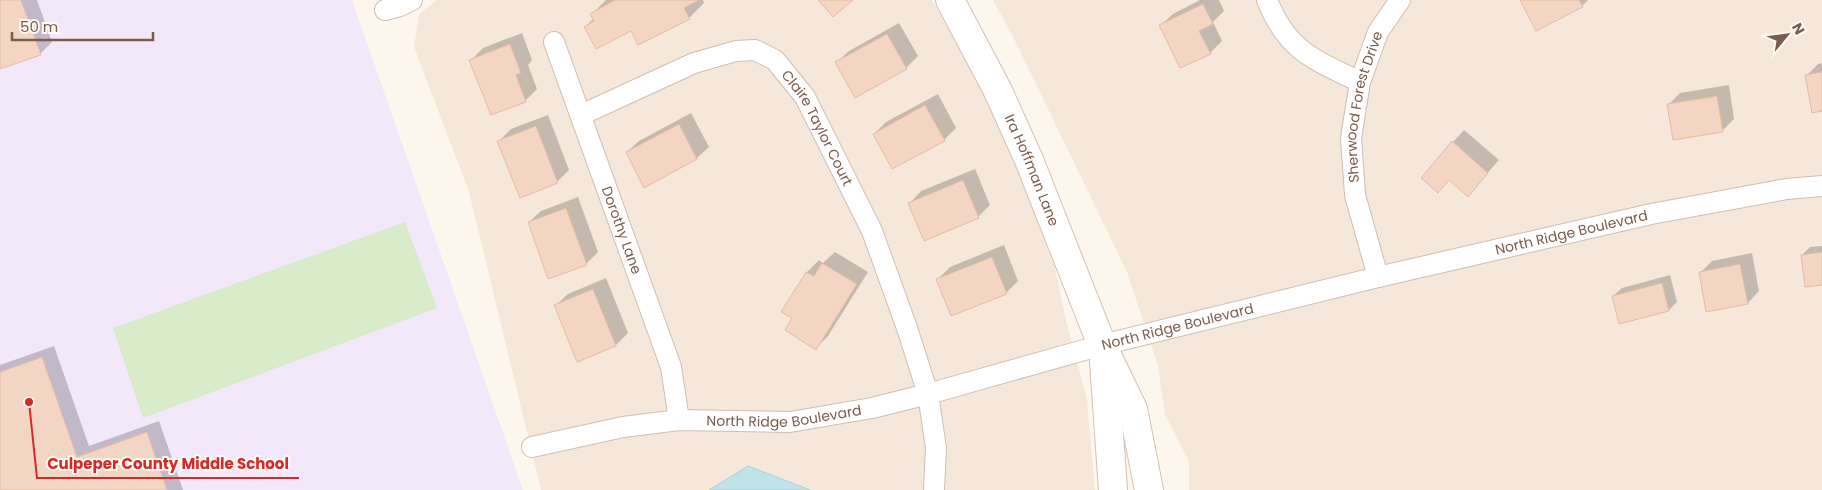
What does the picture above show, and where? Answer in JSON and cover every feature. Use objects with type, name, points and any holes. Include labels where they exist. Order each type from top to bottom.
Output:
[{"type":"main road","name":"Ira Hoffman Lane","points":[[950,0],[998,91],[1029,160],[1102,345],[1133,409],[1149,490]]},
{"type":"main road","name":"Ira Hoffman Lane","points":[[1102,345],[1113,490]]},
{"type":"street","points":[[385,10],[412,0]]},
{"type":"street","points":[[1267,0],[1278,24],[1294,44],[1315,60],[1360,82]]},
{"type":"street","name":"Sherwood Forest Drive","points":[[1378,277],[1356,195],[1351,138],[1360,82],[1378,32],[1400,0]]},
{"type":"street","name":"Dorothy Lane","points":[[554,42],[671,367],[679,420]]},
{"type":"street","name":"Claire Taylor Court","points":[[581,115],[694,63],[711,58],[736,51],[755,50],[775,60],[805,97],[872,231],[907,328],[928,394],[936,448],[934,490]]},
{"type":"street","name":"North Ridge Boulevard","points":[[532,447],[623,427],[679,420],[790,422],[872,408],[1102,345],[1378,277],[1650,214],[1787,189],[1822,186]]},
{"type":"shaded area","points":[[0,0],[352,0],[523,490],[0,490]]},
{"type":"shaded area","points":[[437,0],[932,0],[982,87],[1004,136],[1055,267],[1065,316],[1087,400],[1095,490],[541,490],[469,192],[414,47],[419,14]]},
{"type":"shaded area","points":[[993,0],[1822,0],[1822,490],[1189,490],[1189,461],[1165,415],[1158,366],[1127,272],[1014,39]]},
{"type":"green space","points":[[405,222],[437,308],[143,418],[113,328]]},
{"type":"water","points":[[748,466],[810,490],[709,490]]},
{"type":"building","points":[[0,0],[21,0],[41,55],[0,69]]},
{"type":"building","points":[[615,0],[699,0],[684,8],[690,19],[638,45],[631,31],[596,49],[584,27],[594,21],[590,14]]},
{"type":"building","points":[[818,0],[853,0],[833,17]]},
{"type":"building","points":[[1520,0],[1579,0],[1583,7],[1536,31]]},
{"type":"building","points":[[1203,4],[1213,24],[1199,31],[1211,54],[1180,68],[1159,25]]},
{"type":"building","points":[[887,34],[907,69],[855,98],[835,62]]},
{"type":"building","points":[[510,44],[521,73],[516,75],[526,102],[491,115],[469,60]]},
{"type":"building","points":[[1822,72],[1822,111],[1812,113],[1805,75]]},
{"type":"building","points":[[1717,96],[1723,132],[1673,140],[1667,104]]},
{"type":"building","points":[[925,105],[945,141],[892,169],[873,134]]},
{"type":"building","points":[[679,124],[697,159],[644,188],[626,152]]},
{"type":"building","points":[[536,126],[558,183],[520,198],[497,141]]},
{"type":"building","points":[[1452,141],[1488,173],[1468,197],[1449,180],[1438,193],[1421,178]]},
{"type":"building","points":[[963,180],[979,218],[924,241],[908,203]]},
{"type":"building","points":[[566,208],[587,265],[548,279],[528,222]]},
{"type":"building","points":[[1822,252],[1822,285],[1805,287],[1801,255]]},
{"type":"building","points":[[992,257],[1007,294],[951,316],[936,279]]},
{"type":"building","points":[[822,263],[857,284],[816,350],[785,330],[792,318],[781,312],[806,272],[814,276]]},
{"type":"building","points":[[1740,264],[1748,304],[1706,312],[1699,272]]},
{"type":"building","points":[[1662,283],[1669,311],[1619,324],[1612,296]]},
{"type":"building","points":[[593,289],[616,346],[577,362],[554,305]]},
{"type":"building","points":[[42,357],[77,457],[147,432],[167,490],[0,490],[0,372]]},
{"type":"place","name":"Culpeper County Middle School","points":[[29,402]]}]
